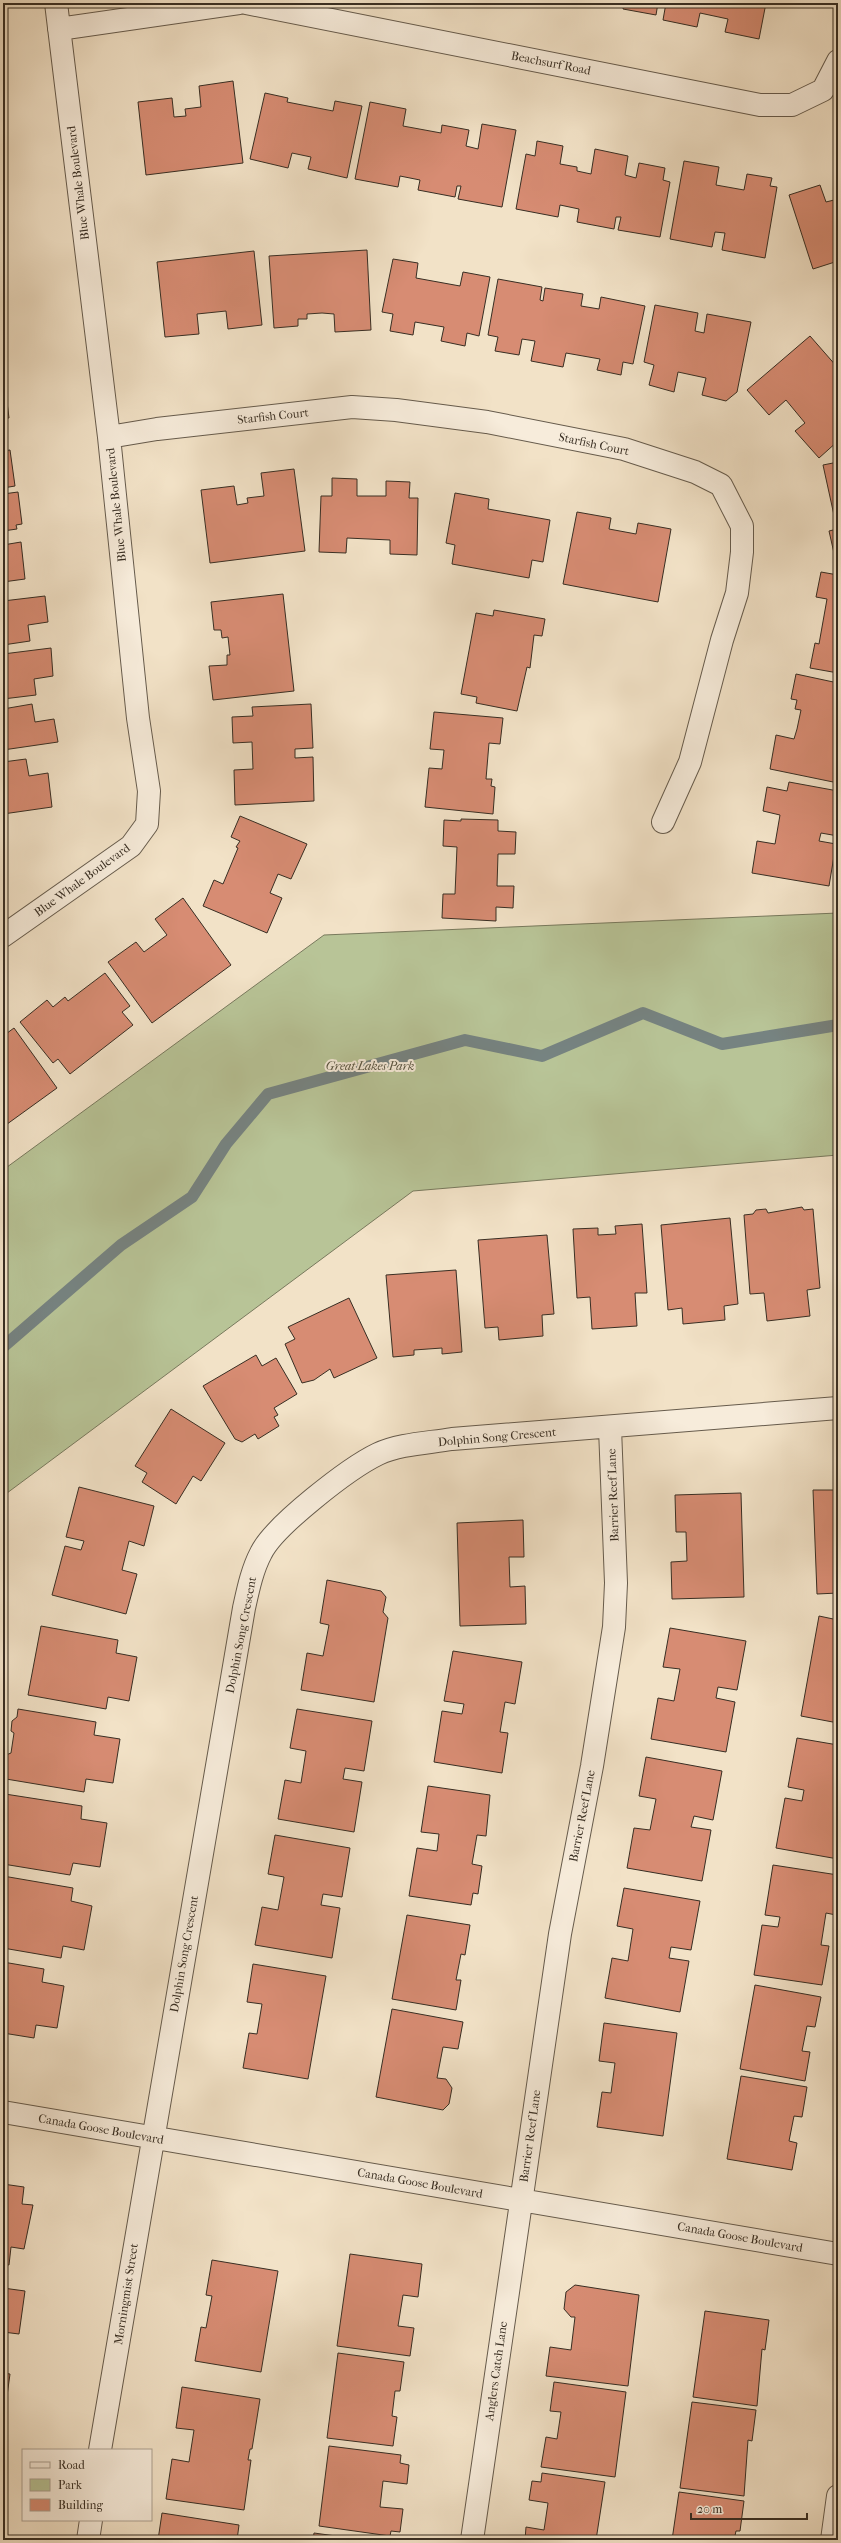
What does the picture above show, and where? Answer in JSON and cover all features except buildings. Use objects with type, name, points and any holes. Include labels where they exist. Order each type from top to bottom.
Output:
[{"type":"street","name":"Blue Whale Boulevard","points":[[3,936],[131,846],[146,824],[149,791],[138,718],[109,437],[56,3]]},
{"type":"street","points":[[59,30],[239,3]]},
{"type":"street","name":"Beachsurf Road","points":[[246,3],[760,105],[792,104],[823,90],[838,61]]},
{"type":"street","name":"Starfish Court","points":[[109,437],[157,428],[352,407],[487,422],[624,450],[695,472],[721,485],[742,526],[742,552],[737,593],[722,640],[690,762],[663,822]]},
{"type":"street","name":"Dolphin Song Crescent","points":[[152,2137],[244,1608],[250,1581],[261,1552],[285,1522],[378,1454],[415,1444],[452,1439],[610,1428],[838,1408]]},
{"type":"street","name":"Barrier Reef Lane","points":[[520,2201],[560,1934],[592,1766],[614,1627],[616,1583],[610,1428]]},
{"type":"street","name":"Canada Goose Boulevard","points":[[3,2112],[520,2201],[700,2229],[838,2254]]},
{"type":"street","name":"Morningmist Street","points":[[100,2449],[152,2137]]},
{"type":"street","name":"Anglers Catch Lane","points":[[472,2540],[520,2201]]},
{"type":"street","points":[[832,2540],[838,2496]]},
{"type":"street","points":[[88,2540],[91,2521]]},
{"type":"green space","name":"Great Lakes Park","points":[[838,913],[838,1155],[413,1191],[3,1496],[3,1170],[324,935]]},
{"type":"waterway","points":[[3,1347],[121,1245],[192,1197],[226,1144],[268,1094],[465,1040],[542,1056],[643,1013],[722,1044],[838,1025]]}]
